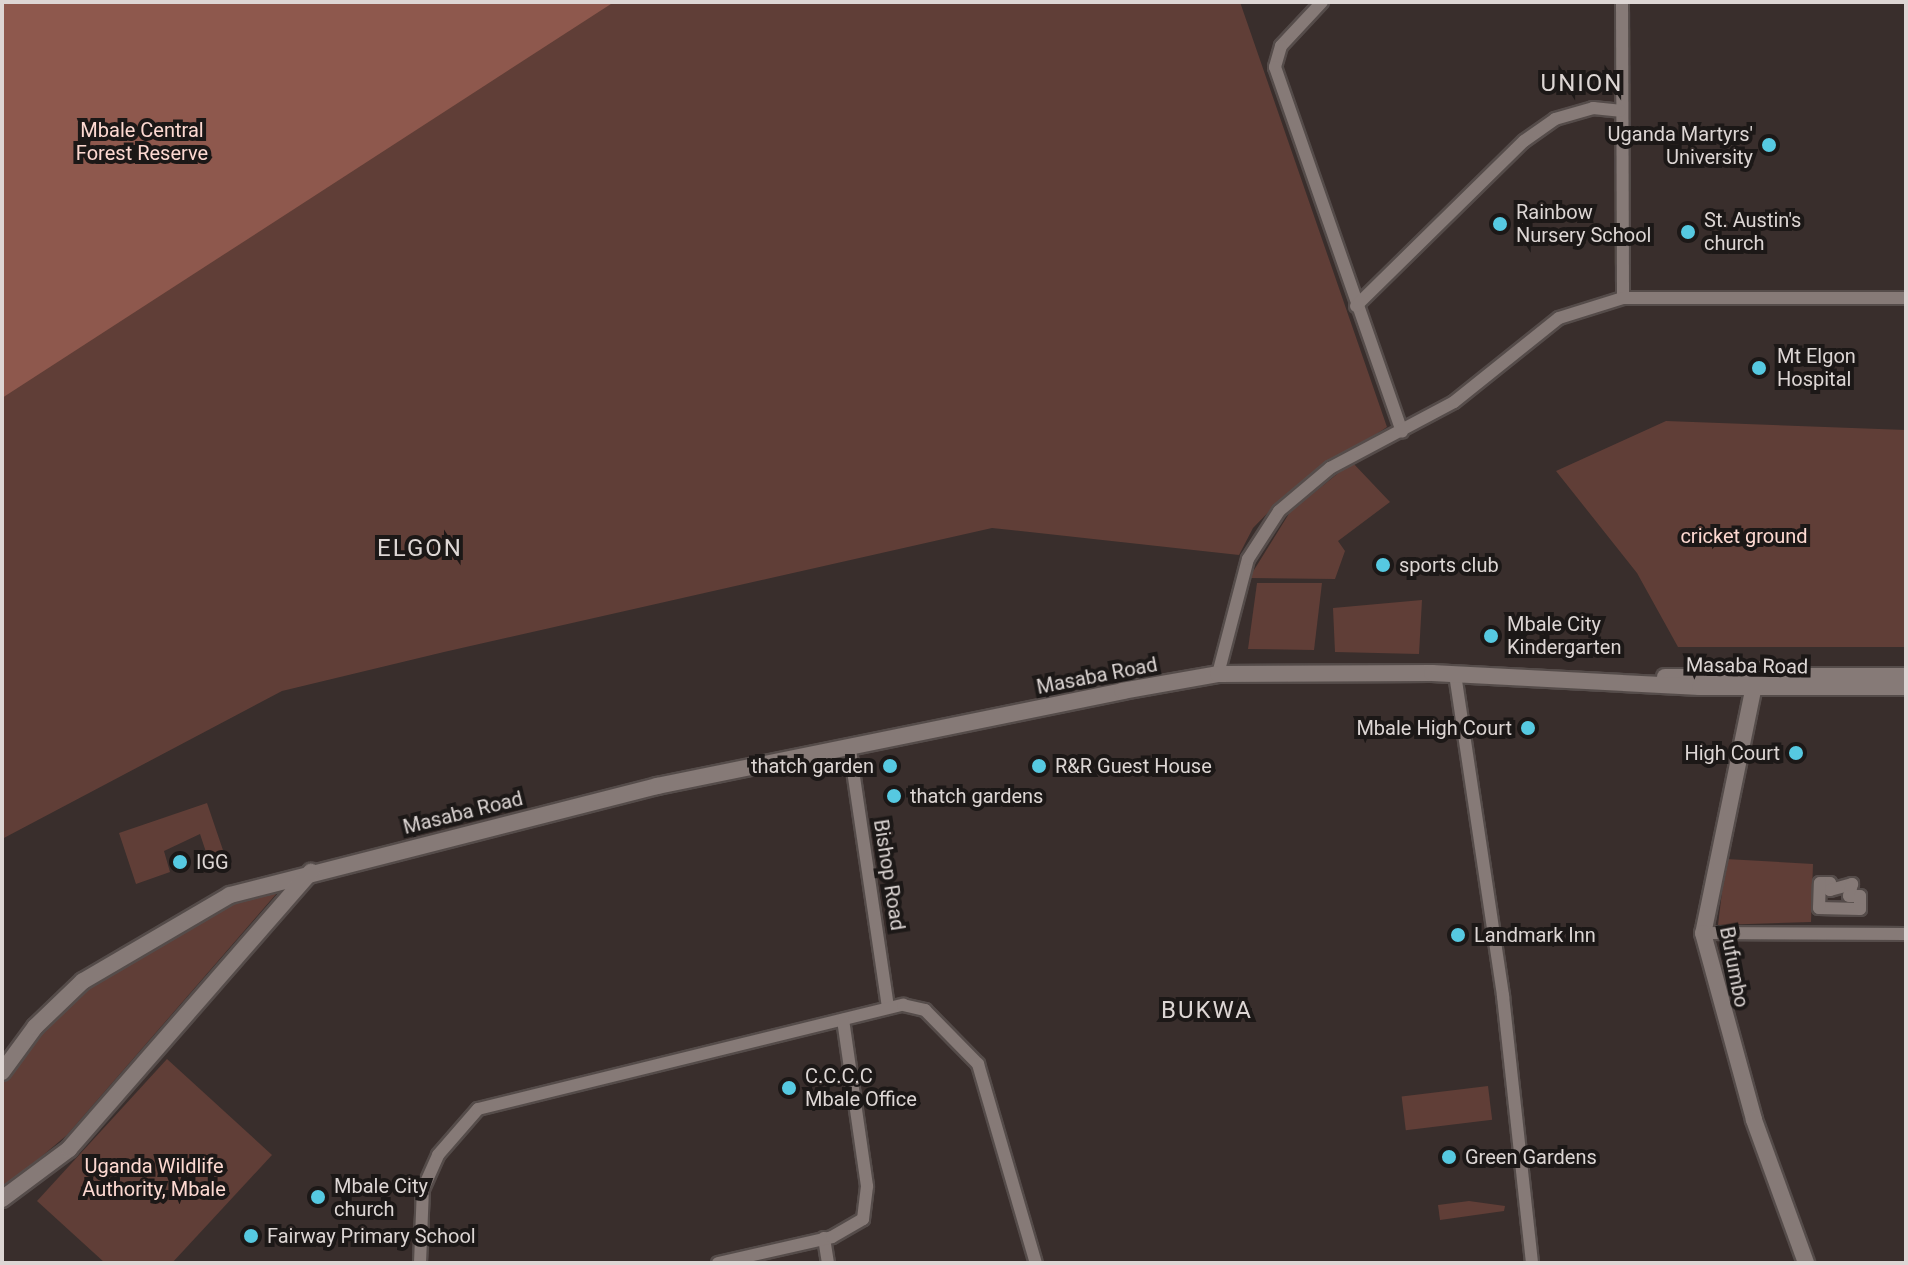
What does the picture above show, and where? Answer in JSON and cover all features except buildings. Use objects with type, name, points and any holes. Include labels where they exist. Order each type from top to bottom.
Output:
[{"type":"street","points":[[1322,2],[1281,46],[1275,67],[1402,431]]},
{"type":"street","points":[[1622,2],[1623,298]]},
{"type":"street","points":[[1356,306],[1524,141],[1555,119],[1593,108],[1620,111]]},
{"type":"street","points":[[1218,674],[1236,594],[1261,533],[1305,485],[1454,402],[1559,318],[1623,298],[1906,298]]},
{"type":"street","name":"Masaba Road","points":[[2,1072],[35,1027],[83,981],[230,895],[313,871],[657,786],[850,750],[1218,674],[1455,674],[1756,680],[1906,687]]},
{"type":"street","points":[[1455,674],[1503,996],[1532,1263]]},
{"type":"street","points":[[1756,680],[1906,676]]},
{"type":"street","name":"Bufumbo","points":[[1756,680],[1703,933],[1754,1120],[1806,1263]]},
{"type":"street","name":"Bishop Road","points":[[850,750],[888,1007]]},
{"type":"street","points":[[2,1199],[69,1149],[313,871]]},
{"type":"street","points":[[1820,883],[1830,883],[1830,890],[1852,884],[1849,896],[1860,896],[1860,909],[1819,908],[1820,883]]},
{"type":"street","points":[[1703,933],[1906,934]]},
{"type":"street","points":[[420,1263],[423,1189],[438,1155],[478,1109],[888,1007],[925,1010],[970,1051],[1036,1263]]},
{"type":"street","points":[[718,1263],[824,1238],[849,1229],[868,1207],[843,1020]]},
{"type":"street","points":[[824,1238],[828,1263]]},
{"type":"green space","name":"Mbale Central Forest Reserve","points":[[2,2],[614,2],[2,398]]},
{"type":"green space","points":[[310,2],[1240,2],[1387,427],[1285,495],[1253,528],[1239,555],[992,528],[444,652],[282,691],[2,839],[2,198]]},
{"type":"green space","name":"cricket ground","points":[[1666,421],[1906,430],[1906,647],[1678,647],[1637,573],[1556,471]]},
{"type":"green space","points":[[1352,462],[1390,502],[1338,541],[1345,551],[1335,579],[1249,578],[1290,512]]},
{"type":"green space","points":[[1257,583],[1322,583],[1314,650],[1248,649]]},
{"type":"green space","points":[[1422,600],[1419,654],[1335,652],[1333,608]]},
{"type":"green space","points":[[207,803],[227,862],[211,867],[200,834],[164,851],[170,872],[136,884],[119,833]]},
{"type":"green space","points":[[1726,859],[1813,864],[1811,922],[1718,925]]},
{"type":"green space","points":[[284,885],[67,1135],[2,1190],[2,1081],[85,986],[227,906]]},
{"type":"green space","name":"Uganda Wildlife Authority, Mbale","points":[[167,1059],[272,1155],[172,1263],[105,1263],[37,1201]]},
{"type":"green space","points":[[1488,1086],[1492,1120],[1406,1130],[1402,1097]]},
{"type":"green space","points":[[1469,1201],[1505,1206],[1504,1211],[1440,1220],[1438,1205]]},
{"type":"place","name":"Uganda Martyrs' University","points":[[1769,145]]},
{"type":"place","name":"Rainbow Nursery School","points":[[1500,224]]},
{"type":"place","name":"St. Austin's church","points":[[1688,232]]},
{"type":"place","name":"Mt Elgon Hospital","points":[[1759,368]]},
{"type":"place","name":"sports club","points":[[1383,565]]},
{"type":"place","name":"Mbale City Kindergarten","points":[[1491,636]]},
{"type":"place","name":"Mbale High Court","points":[[1528,728]]},
{"type":"place","name":"High Court","points":[[1796,753]]},
{"type":"place","name":"thatch garden","points":[[890,766]]},
{"type":"place","name":"R&R Guest House","points":[[1039,766]]},
{"type":"place","name":"thatch gardens","points":[[894,796]]},
{"type":"place","name":"IGG","points":[[180,862]]},
{"type":"place","name":"Landmark Inn","points":[[1458,935]]},
{"type":"place","name":"C.C.C.C Mbale Office","points":[[789,1088]]},
{"type":"place","name":"Green Gardens","points":[[1449,1157]]},
{"type":"place","name":"Mbale City church","points":[[318,1197]]},
{"type":"place","name":"Fairway Primary School","points":[[251,1236]]},
{"type":"district","name":"UNION","points":[[1582,84]]},
{"type":"district","name":"ELGON","points":[[420,549]]},
{"type":"district","name":"BUKWA","points":[[1207,1011]]}]
